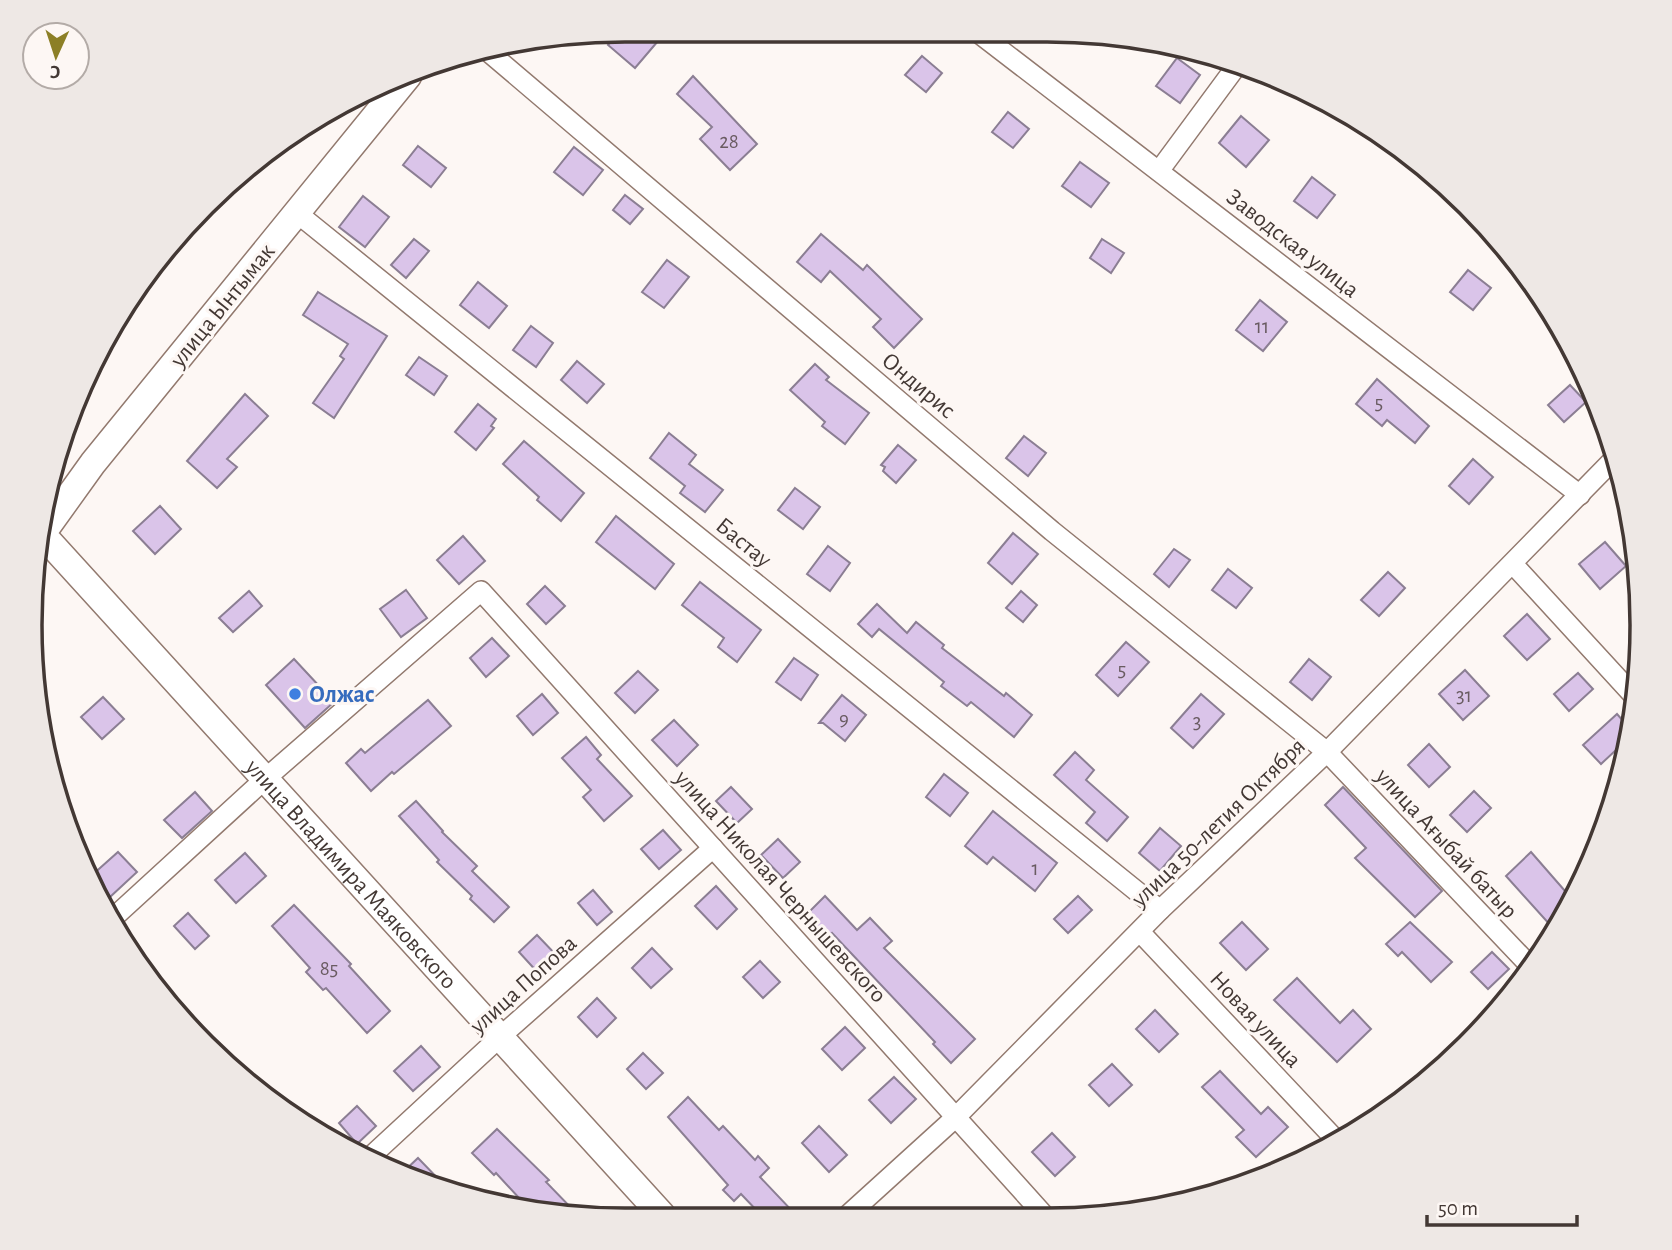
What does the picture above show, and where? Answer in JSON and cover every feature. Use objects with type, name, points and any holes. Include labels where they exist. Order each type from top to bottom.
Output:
[{"type":"street","name":"Заводская улица","points":[[990,42],[1580,495]]},
{"type":"street","name":"Ондирис","points":[[495,57],[1052,531],[1328,752]]},
{"type":"street","points":[[1159,171],[1232,72]]},
{"type":"street","name":"улица Ынтымак","points":[[51,521],[93,463],[399,87]]},
{"type":"street","name":"Бастау","points":[[297,214],[1160,910]]},
{"type":"street","name":"улица 50-летия Октября","points":[[856,1208],[956,1116],[1160,910],[1328,752],[1608,466]]},
{"type":"street","name":"улица Владимира Маяковского","points":[[48,543],[656,1208]]},
{"type":"street","points":[[1513,564],[1626,688]]},
{"type":"street","name":"улица Николая Чернышевского","points":[[265,779],[481,591],[1038,1208]]},
{"type":"street","name":"улица Ағыбай батыр","points":[[1328,752],[1524,960]]},
{"type":"street","points":[[118,913],[265,779]]},
{"type":"street","name":"улица Попова","points":[[376,1152],[500,1037],[713,848]]},
{"type":"street","name":"Новая улица","points":[[1140,932],[1330,1134]]},
{"type":"building","points":[[610,42],[657,42],[635,68],[608,45]]},
{"type":"building","points":[[922,56],[942,73],[926,92],[905,75]]},
{"type":"building","points":[[1177,58],[1200,75],[1180,103],[1156,86]]},
{"type":"building","points":[[693,76],[757,144],[730,170],[700,139],[712,127],[677,94]]},
{"type":"building","points":[[1008,112],[1029,129],[1013,148],[992,132]]},
{"type":"building","points":[[1241,116],[1269,140],[1246,167],[1219,143]]},
{"type":"building","points":[[418,146],[446,168],[431,187],[403,165]]},
{"type":"building","points":[[574,147],[603,170],[583,195],[554,172]]},
{"type":"building","points":[[1080,162],[1109,183],[1091,207],[1062,186]]},
{"type":"building","points":[[1312,177],[1335,195],[1317,218],[1294,201]]},
{"type":"building","points":[[625,195],[643,209],[630,224],[613,210]]},
{"type":"building","points":[[363,196],[389,217],[365,247],[339,227]]},
{"type":"building","points":[[821,234],[863,270],[867,265],[922,319],[894,348],[873,327],[881,319],[830,271],[821,282],[797,262]]},
{"type":"building","points":[[414,239],[429,251],[406,278],[391,265]]},
{"type":"building","points":[[1102,239],[1124,253],[1111,273],[1090,258]]},
{"type":"building","points":[[667,260],[689,277],[664,308],[642,292]]},
{"type":"building","points":[[1468,270],[1491,288],[1473,310],[1450,292]]},
{"type":"building","points":[[478,282],[507,306],[489,328],[460,305]]},
{"type":"building","points":[[318,292],[387,336],[334,418],[313,403],[344,359],[340,356],[348,344],[303,315]]},
{"type":"building","points":[[1260,300],[1287,322],[1263,351],[1236,330]]},
{"type":"building","points":[[531,326],[553,343],[536,367],[513,350]]},
{"type":"building","points":[[419,357],[447,376],[434,395],[406,375]]},
{"type":"building","points":[[577,361],[604,384],[587,403],[561,380]]},
{"type":"building","points":[[815,364],[829,377],[826,380],[869,413],[845,444],[822,426],[825,422],[790,390]]},
{"type":"building","points":[[1377,379],[1429,426],[1415,443],[1387,420],[1382,426],[1356,404]]},
{"type":"building","points":[[1570,385],[1586,402],[1564,422],[1548,405]]},
{"type":"building","points":[[245,394],[268,416],[227,459],[237,467],[217,488],[187,461]]},
{"type":"building","points":[[478,404],[496,419],[491,426],[494,428],[476,450],[455,432]]},
{"type":"building","points":[[669,433],[696,455],[689,464],[723,490],[705,512],[680,493],[685,486],[650,458]]},
{"type":"building","points":[[1024,436],[1046,453],[1028,476],[1006,458]]},
{"type":"building","points":[[524,441],[584,493],[561,521],[503,464]]},
{"type":"building","points":[[898,445],[916,460],[896,483],[883,471],[885,467],[881,465]]},
{"type":"building","points":[[1473,459],[1493,477],[1469,504],[1449,486]]},
{"type":"building","points":[[795,488],[820,507],[803,529],[778,510]]},
{"type":"building","points":[[160,506],[181,529],[155,554],[133,531]]},
{"type":"building","points":[[616,516],[674,564],[655,589],[596,542]]},
{"type":"building","points":[[1013,533],[1038,554],[1012,584],[988,563]]},
{"type":"building","points":[[463,536],[485,561],[459,584],[437,560]]},
{"type":"building","points":[[1605,542],[1626,566],[1600,589],[1579,564]]},
{"type":"building","points":[[828,546],[850,563],[830,591],[807,574]]},
{"type":"building","points":[[1174,549],[1190,560],[1169,587],[1154,574]]},
{"type":"building","points":[[1228,569],[1252,588],[1236,608],[1212,590]]},
{"type":"building","points":[[1388,572],[1405,588],[1379,616],[1361,600]]},
{"type":"building","points":[[700,582],[761,630],[737,662],[718,647],[724,638],[682,605]]},
{"type":"building","points":[[545,586],[565,606],[546,624],[527,604]]},
{"type":"building","points":[[406,590],[427,618],[401,637],[380,609]]},
{"type":"building","points":[[249,591],[262,606],[233,632],[219,618]]},
{"type":"building","points":[[1021,591],[1037,605],[1023,622],[1006,608]]},
{"type":"building","points":[[877,604],[907,633],[916,622],[944,645],[942,648],[1004,696],[1006,693],[1032,715],[1014,737],[971,702],[967,706],[941,686],[944,682],[879,629],[872,637],[858,624]]},
{"type":"building","points":[[1527,614],[1550,639],[1527,660],[1504,636]]},
{"type":"building","points":[[492,638],[509,656],[486,677],[470,658]]},
{"type":"building","points":[[1126,642],[1149,662],[1118,696],[1096,675]]},
{"type":"building","points":[[794,658],[818,675],[801,700],[776,682]]},
{"type":"building","points":[[294,659],[334,702],[305,728],[266,685]]},
{"type":"building","points":[[1309,659],[1331,677],[1312,700],[1290,682]]},
{"type":"building","points":[[1465,670],[1489,696],[1463,720],[1439,694]]},
{"type":"building","points":[[638,671],[658,690],[635,713],[615,693]]},
{"type":"building","points":[[1578,673],[1593,689],[1569,711],[1554,694]]},
{"type":"building","points":[[542,694],[558,713],[533,735],[517,716]]},
{"type":"building","points":[[1201,694],[1224,714],[1193,748],[1171,728]]},
{"type":"building","points":[[842,695],[866,715],[845,741],[823,723],[819,723]]},
{"type":"building","points":[[103,697],[124,719],[102,739],[81,717]]},
{"type":"building","points":[[428,700],[451,726],[371,791],[346,763],[361,749],[365,753]]},
{"type":"building","points":[[1617,714],[1622,720],[1616,750],[1601,764],[1583,745]]},
{"type":"building","points":[[674,720],[698,745],[677,766],[652,740]]},
{"type":"building","points":[[586,737],[601,755],[597,759],[632,796],[604,821],[583,797],[591,790],[562,758]]},
{"type":"building","points":[[1429,744],[1450,767],[1429,787],[1408,765]]},
{"type":"building","points":[[1075,752],[1094,770],[1086,780],[1128,817],[1107,841],[1086,823],[1095,812],[1054,775]]},
{"type":"building","points":[[944,774],[968,793],[950,816],[926,797]]},
{"type":"building","points":[[731,787],[752,809],[737,823],[716,801]]},
{"type":"building","points":[[1343,787],[1442,891],[1415,917],[1355,858],[1366,848],[1325,805]]},
{"type":"building","points":[[1474,791],[1491,808],[1467,832],[1450,815]]},
{"type":"building","points":[[195,792],[212,811],[182,838],[164,820]]},
{"type":"building","points":[[416,801],[442,832],[477,866],[472,871],[509,907],[494,922],[470,899],[472,896],[437,862],[439,860],[399,816]]},
{"type":"building","points":[[993,811],[1057,863],[1035,891],[993,857],[987,864],[965,846]]},
{"type":"building","points":[[1160,828],[1181,846],[1160,871],[1139,853]]},
{"type":"building","points":[[663,830],[681,850],[659,869],[641,849]]},
{"type":"building","points":[[778,839],[800,862],[783,878],[761,855]]},
{"type":"building","points":[[118,852],[137,872],[110,897],[97,871]]},
{"type":"building","points":[[1531,852],[1565,892],[1548,923],[1506,876]]},
{"type":"building","points":[[245,853],[266,876],[236,903],[215,880]]},
{"type":"building","points":[[716,886],[737,909],[717,929],[695,906]]},
{"type":"building","points":[[593,890],[612,912],[597,925],[578,903]]},
{"type":"building","points":[[825,896],[857,930],[870,918],[892,941],[884,948],[975,1039],[951,1063],[933,1044],[935,1042],[832,933],[826,939],[805,916]]},
{"type":"building","points":[[1078,896],[1092,910],[1068,933],[1054,919]]},
{"type":"building","points":[[294,905],[351,964],[349,966],[390,1011],[367,1033],[326,988],[323,990],[306,972],[310,968],[272,926]]},
{"type":"building","points":[[188,913],[209,936],[195,949],[174,926]]},
{"type":"building","points":[[1242,922],[1268,949],[1246,970],[1220,943]]},
{"type":"building","points":[[1410,922],[1452,962],[1431,982],[1402,952],[1398,956],[1386,944]]},
{"type":"building","points":[[537,935],[559,958],[540,975],[519,952]]},
{"type":"building","points":[[652,948],[672,969],[651,988],[632,968]]},
{"type":"building","points":[[1492,952],[1509,969],[1488,989],[1471,972]]},
{"type":"building","points":[[760,961],[780,982],[763,998],[743,977]]},
{"type":"building","points":[[1297,978],[1340,1023],[1353,1010],[1371,1029],[1337,1062],[1274,1000]]},
{"type":"building","points":[[597,998],[616,1018],[597,1037],[578,1017]]},
{"type":"building","points":[[1155,1010],[1178,1034],[1159,1052],[1136,1029]]},
{"type":"building","points":[[845,1027],[865,1048],[842,1070],[822,1049]]},
{"type":"building","points":[[421,1046],[440,1067],[413,1091],[394,1071]]},
{"type":"building","points":[[643,1053],[663,1073],[646,1089],[627,1069]]},
{"type":"building","points":[[1112,1064],[1132,1085],[1109,1106],[1089,1085]]},
{"type":"building","points":[[1220,1071],[1261,1114],[1268,1107],[1288,1127],[1256,1157],[1236,1137],[1244,1130],[1202,1087]]},
{"type":"building","points":[[894,1077],[916,1099],[891,1123],[869,1100]]},
{"type":"building","points":[[688,1097],[719,1130],[723,1126],[755,1160],[758,1156],[769,1168],[760,1177],[789,1208],[754,1208],[741,1194],[734,1201],[723,1190],[728,1185],[668,1117]]},
{"type":"building","points":[[357,1106],[376,1126],[358,1143],[339,1123]]},
{"type":"building","points":[[819,1126],[847,1155],[829,1172],[802,1143]]},
{"type":"building","points":[[497,1129],[549,1180],[546,1182],[568,1205],[519,1198],[496,1173],[494,1175],[472,1153]]},
{"type":"building","points":[[1052,1133],[1075,1157],[1055,1176],[1032,1152]]},
{"type":"building","points":[[418,1158],[436,1176],[409,1167]]},
{"type":"place","name":"Олжас","points":[[295,694]]}]
